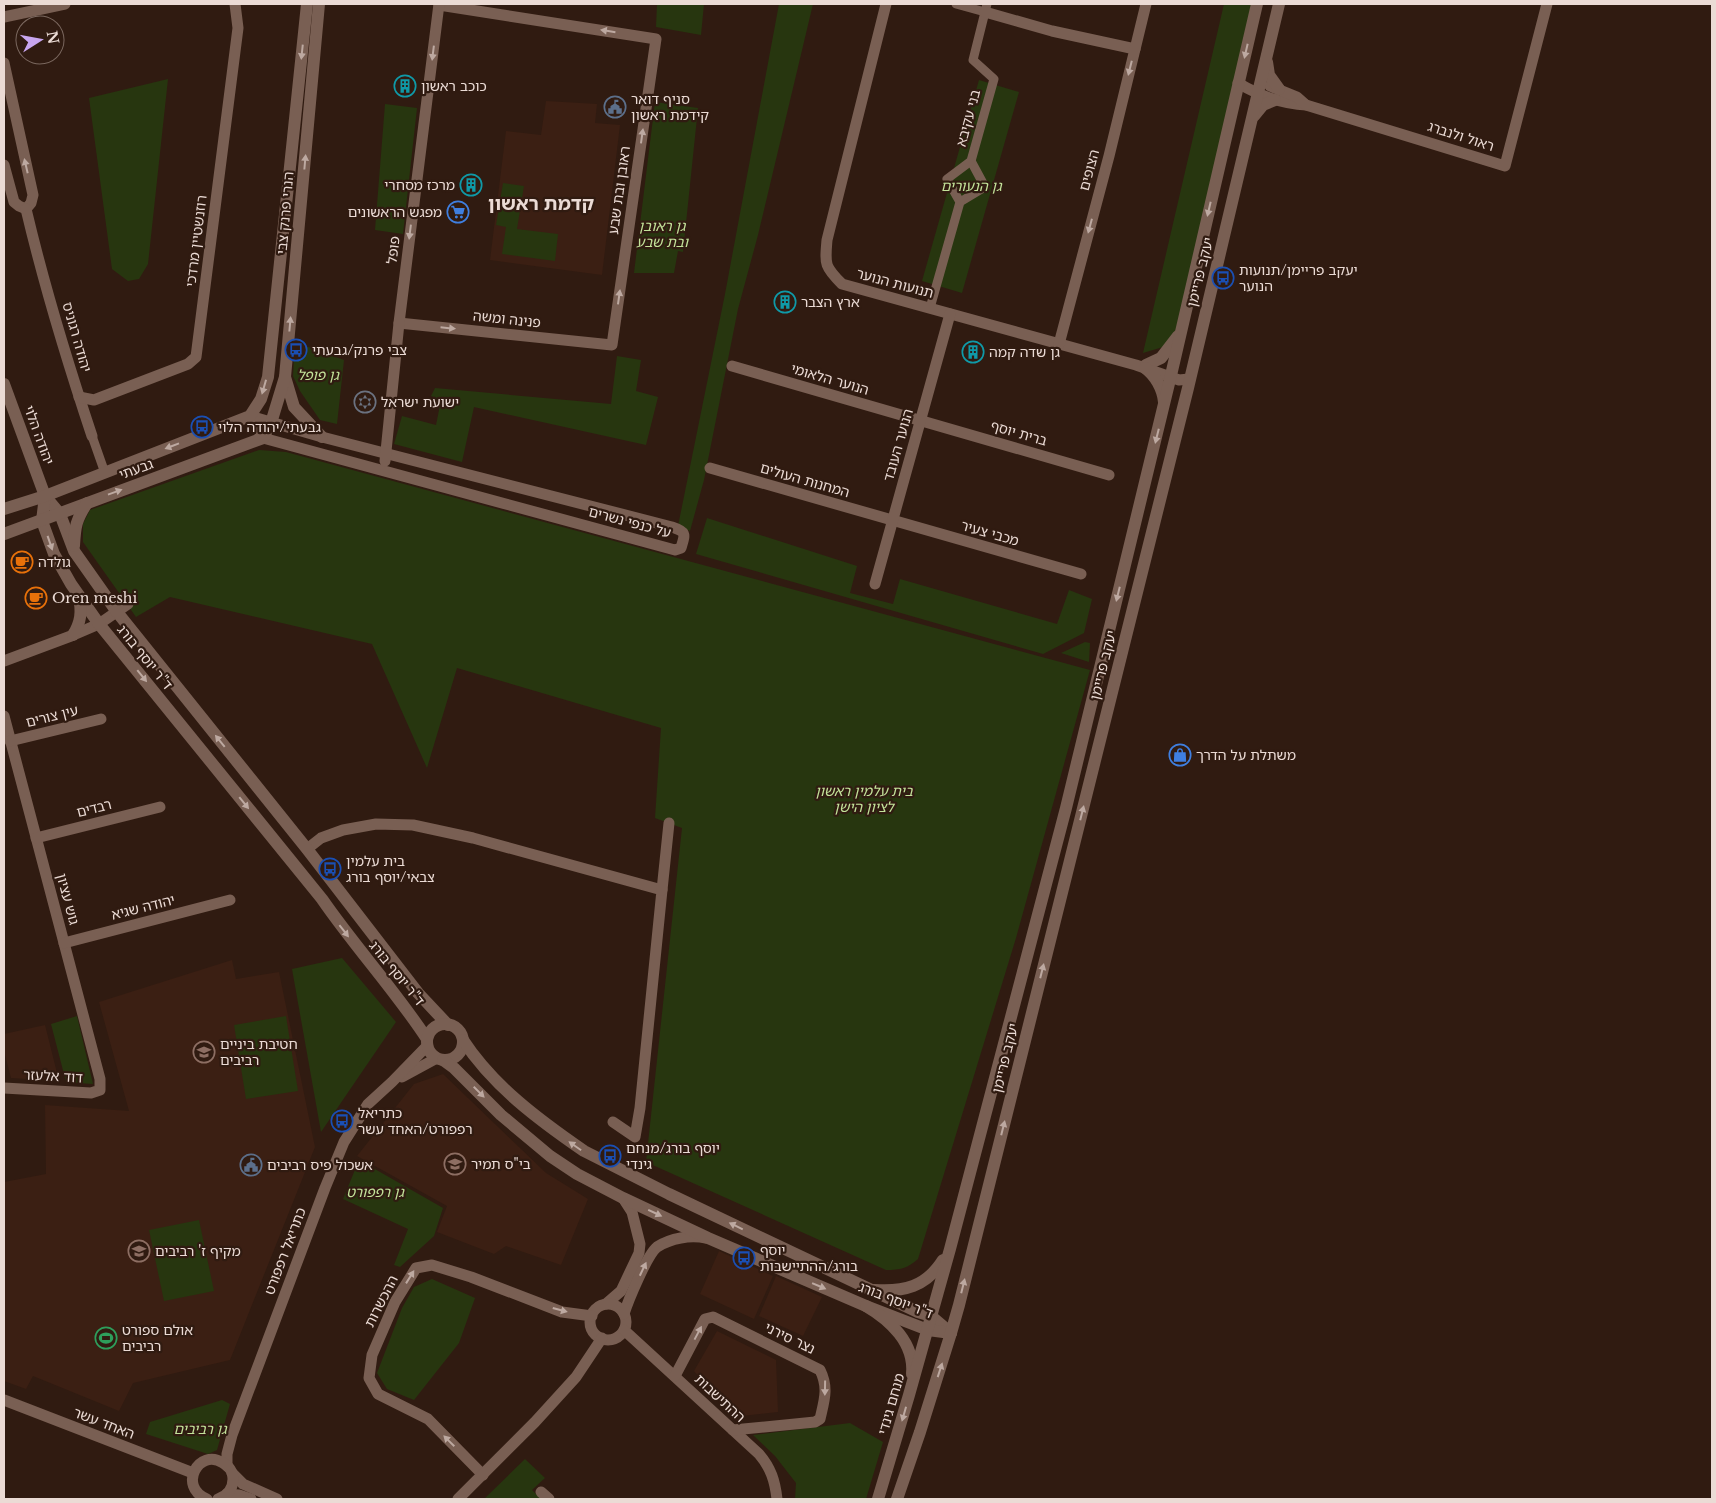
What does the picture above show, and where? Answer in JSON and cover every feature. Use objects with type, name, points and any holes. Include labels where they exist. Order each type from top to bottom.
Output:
[{"type":"street","points":[[4,17],[64,4]]},
{"type":"street","name":"רוזנשטיין מרדכי","points":[[79,397],[94,400],[188,364],[196,357],[238,28],[235,4]]},
{"type":"street","name":"הנרי פרנק צבי","points":[[250,416],[261,399],[268,377],[307,4]]},
{"type":"street","name":"הנרי פרנק צבי","points":[[271,423],[285,377],[320,4]]},
{"type":"street","name":"ראובן ובת שבע","points":[[439,4],[656,39],[612,346]]},
{"type":"street","name":"פופל","points":[[384,470],[399,323],[439,4]]},
{"type":"street","name":"תנועות הנוער","points":[[886,4],[827,240],[825,263],[831,273],[842,284],[1189,379]]},
{"type":"street","points":[[956,4],[986,8],[1052,31],[1135,49]]},
{"type":"street","name":"הצופים","points":[[1059,344],[1109,156],[1146,4]]},
{"type":"street","name":"יעקב פריימן","points":[[931,1316],[1066,808],[1172,374],[1180,332],[1257,4]]},
{"type":"street","name":"יעקב פריימן","points":[[951,1333],[1189,379],[1279,4]]},
{"type":"street","name":"ראול ולנברג","points":[[1238,83],[1277,94],[1293,104],[1306,105],[1505,166],[1547,4]]},
{"type":"street","name":"בני עקיבא","points":[[971,161],[985,187],[960,202],[947,179],[971,161],[994,79],[973,60],[986,8]]},
{"type":"street","points":[[1252,121],[1261,107],[1277,94],[1269,75],[1266,59]]},
{"type":"street","name":"יהודה רגוניס","points":[[4,63],[10,123],[33,195],[31,203],[26,208]]},
{"type":"street","name":"יהודה רגוניס","points":[[4,165],[14,202],[26,208]]},
{"type":"street","points":[[930,308],[960,202]]},
{"type":"street","name":"יהודה רגוניס","points":[[26,208],[38,258],[79,397],[105,473]]},
{"type":"street","name":"הנוער העובד","points":[[875,584],[950,314]]},
{"type":"street","name":"פנינה ומשה","points":[[399,323],[612,346]]},
{"type":"street","points":[[1142,366],[1160,358],[1180,332]]},
{"type":"street","name":"הנוער הלאומי","points":[[732,366],[920,421]]},
{"type":"street","points":[[1142,366],[1151,372],[1160,387],[1164,404]]},
{"type":"street","points":[[285,377],[294,407],[322,437]]},
{"type":"street","name":"יהודה הלוי","points":[[4,384],[45,496]]},
{"type":"street","points":[[250,416],[262,438]]},
{"type":"street","name":"על כנפי נשרים","points":[[250,416],[385,454],[672,527],[683,532],[684,536],[680,548],[675,550],[262,438]]},
{"type":"street","name":"גבעתי","points":[[4,509],[45,496],[250,416]]},
{"type":"street","name":"ברית יוסף","points":[[920,421],[1109,475]]},
{"type":"street","points":[[262,438],[271,423]]},
{"type":"street","name":"גבעתי","points":[[4,534],[262,438]]},
{"type":"street","name":"המחנות העולים","points":[[710,468],[892,521]]},
{"type":"street","name":"ד\"ר יוסף בורג","points":[[45,496],[60,514],[74,551],[116,612],[307,849],[418,993],[448,1025]]},
{"type":"street","name":"ד\"ר יוסף בורג","points":[[45,496],[42,521],[54,554],[78,594],[99,624],[322,900],[340,926],[407,1009],[427,1042]]},
{"type":"street","points":[[74,551],[75,529],[78,517],[87,503]]},
{"type":"street","name":"מכבי צעיר","points":[[892,521],[1081,574]]},
{"type":"street","points":[[73,635],[79,624],[81,614],[78,594]]},
{"type":"street","points":[[4,661],[99,624],[128,604]]},
{"type":"street","name":"גוש עציון","points":[[4,716],[100,1079],[100,1090]]},
{"type":"street","name":"עין צורים","points":[[10,741],[101,719]]},
{"type":"street","name":"רבדים","points":[[36,838],[160,807]]},
{"type":"street","points":[[613,1122],[635,1137],[640,1108],[669,823]]},
{"type":"street","points":[[307,849],[321,838],[344,830],[376,824],[413,825],[472,838],[662,890]]},
{"type":"street","name":"יהודה שגיא","points":[[64,943],[230,900]]},
{"type":"street","points":[[443,1024],[448,1025],[458,1030],[463,1040],[462,1046],[458,1055],[453,1058],[440,1059],[429,1051],[427,1042],[433,1029],[443,1024]]},
{"type":"street","name":"ד\"ר יוסף בורג","points":[[463,1040],[481,1065],[509,1093],[558,1134],[584,1151],[669,1194],[918,1312],[931,1316],[951,1333]]},
{"type":"street","name":"כתריאל רפפורט","points":[[216,1460],[224,1453],[229,1444],[324,1188],[344,1142],[368,1104],[392,1082],[427,1042]]},
{"type":"street","name":"ד\"ר יוסף בורג","points":[[440,1059],[454,1068],[501,1115],[550,1156],[576,1174],[708,1238],[866,1306],[928,1330],[951,1333]]},
{"type":"street","name":"כתריאל רפפורט","points":[[392,1082],[440,1059]]},
{"type":"street","name":"דוד אלעזר","points":[[4,1088],[91,1093],[100,1090]]},
{"type":"street","points":[[606,1304],[617,1306],[626,1319],[624,1330],[617,1337],[607,1340],[594,1332],[591,1321],[592,1316],[597,1308],[606,1304],[621,1291],[635,1262],[640,1244],[632,1212],[623,1198]]},
{"type":"street","points":[[624,1314],[650,1255],[657,1248],[679,1238],[696,1236],[708,1238]]},
{"type":"street","points":[[874,1290],[893,1292],[922,1282],[937,1270],[950,1249]]},
{"type":"street","name":"ההכשרות","points":[[483,1476],[428,1419],[378,1394],[369,1378],[372,1355],[395,1302],[416,1268],[432,1265],[471,1277],[562,1312],[592,1316]]},
{"type":"street","points":[[866,1306],[878,1313],[889,1323],[906,1343],[912,1370],[909,1395]]},
{"type":"street","name":"מנחם גינדי","points":[[878,1499],[931,1316]]},
{"type":"street","name":"נצר סירני","points":[[675,1376],[705,1319],[713,1317],[820,1370],[825,1380],[826,1392],[820,1419],[815,1422],[733,1430]]},
{"type":"street","name":"ההתישבות","points":[[624,1330],[768,1464],[775,1481],[777,1499]]},
{"type":"street","points":[[897,1499],[911,1461],[951,1333]]},
{"type":"street","points":[[458,1499],[483,1476],[576,1377],[602,1338]]},
{"type":"street","name":"האחד עשר","points":[[4,1400],[193,1473]]},
{"type":"street","name":"כתריאל רפפורט","points":[[223,1496],[232,1484],[226,1460],[229,1444]]},
{"type":"street","points":[[203,1498],[197,1493],[192,1484],[193,1473],[204,1461],[216,1460],[230,1470],[243,1484],[278,1499]]},
{"type":"street","points":[[223,1496],[239,1495],[251,1499]]},
{"type":"shaded area","points":[[546,101],[597,104],[595,123],[620,125],[602,275],[490,260],[506,131],[541,135]]},
{"type":"shaded area","name":"מקיף ז' רביבים","points":[[232,960],[236,979],[279,972],[315,1147],[230,1360],[133,1383],[119,1411],[33,1376],[26,1389],[4,1381],[4,1182],[46,1174],[45,1105],[129,1111],[99,1002]]},
{"type":"shaded area","points":[[45,1025],[59,1081],[11,1078],[4,1051],[4,1034]]},
{"type":"shaded area","name":"בי\"ס תמיר","points":[[443,1074],[546,1173],[588,1199],[561,1265],[506,1246],[494,1254],[437,1232],[447,1206],[357,1156],[414,1084]]},
{"type":"shaded area","points":[[719,1251],[773,1276],[754,1319],[700,1294]]},
{"type":"shaded area","points":[[776,1276],[822,1297],[803,1336],[759,1316]]},
{"type":"shaded area","points":[[717,1331],[776,1360],[778,1412],[733,1417],[694,1371]]},
{"type":"green space","points":[[657,4],[704,4],[701,35],[656,27]]},
{"type":"green space","points":[[779,4],[813,4],[758,235],[738,309],[704,480],[690,531],[678,526],[725,294]]},
{"type":"green space","points":[[1224,4],[1257,4],[1183,320],[1163,347],[1143,353]]},
{"type":"green space","points":[[168,79],[148,264],[139,279],[128,281],[112,269],[89,98]]},
{"type":"green space","name":"גן הנעורים","points":[[979,80],[1019,92],[962,293],[922,281]]},
{"type":"green space","name":"גן ראובן ובת שבע","points":[[655,102],[698,108],[683,252],[678,251],[674,273],[634,273]]},
{"type":"green space","points":[[385,104],[417,108],[403,234],[375,230]]},
{"type":"green space","points":[[503,183],[524,186],[517,229],[558,234],[555,261],[502,254],[506,227],[496,225]]},
{"type":"green space","name":"גן פופל","points":[[295,342],[344,360],[337,424],[320,420],[300,391],[293,376]]},
{"type":"green space","points":[[617,356],[641,360],[636,391],[658,397],[646,445],[474,407],[462,462],[394,444],[402,416],[436,425],[441,400],[431,396],[435,388],[611,404]]},
{"type":"green space","name":"בית עלמין ראשון לציון הישן","points":[[259,450],[286,452],[1090,670],[1016,938],[918,1259],[911,1265],[896,1270],[886,1270],[646,1162],[682,828],[655,818],[661,728],[457,668],[427,768],[372,644],[170,597],[136,617],[83,542],[83,524],[90,510]]},
{"type":"green space","points":[[707,518],[857,566],[850,593],[893,604],[900,579],[1057,624],[1069,590],[1092,599],[1084,633],[1043,654],[696,554]]},
{"type":"green space","points":[[1085,642],[1090,643],[1089,662],[1061,653]]},
{"type":"green space","points":[[342,958],[396,1022],[321,1132],[292,969]]},
{"type":"green space","points":[[77,1016],[93,1084],[66,1082],[51,1024]]},
{"type":"green space","points":[[286,1016],[298,1091],[246,1099],[234,1025]]},
{"type":"green space","name":"גן רפפורט","points":[[359,1160],[443,1208],[434,1236],[400,1267],[394,1265],[408,1229],[343,1199]]},
{"type":"green space","points":[[199,1220],[214,1291],[164,1301],[149,1230]]},
{"type":"green space","points":[[432,1279],[475,1298],[459,1343],[414,1400],[387,1389],[377,1373],[402,1308],[414,1287]]},
{"type":"green space","name":"גן רביבים","points":[[222,1400],[230,1404],[217,1450],[208,1454],[146,1434],[150,1422]]},
{"type":"green space","points":[[850,1423],[883,1442],[866,1499],[795,1499],[796,1483],[775,1456],[753,1435]]},
{"type":"green space","points":[[525,1459],[545,1478],[532,1490],[541,1499],[484,1499]]},
{"type":"place","name":"כוכב ראשון","points":[[405,86]]},
{"type":"place","name":"סניף דואר קידמת ראשון","points":[[615,107]]},
{"type":"place","name":"מרכז מסחרי","points":[[471,185]]},
{"type":"place","name":"מפגש הראשונים","points":[[458,212]]},
{"type":"place","name":"יעקב פריימן/תנועות הנוער","points":[[1223,278]]},
{"type":"place","name":"ארץ הצבר","points":[[785,302]]},
{"type":"place","name":"צבי פרנק/גבעתי","points":[[296,350]]},
{"type":"place","name":"גן שדה קמה","points":[[973,352]]},
{"type":"place","name":"ישועת ישראל","points":[[365,402]]},
{"type":"place","name":"גבעתי/יהודה הלוי","points":[[202,427]]},
{"type":"place","name":"גולדה","points":[[22,562]]},
{"type":"place","name":"Oren meshi","points":[[36,598]]},
{"type":"place","name":"משתלת על הדרך","points":[[1180,755]]},
{"type":"place","name":"בית עלמין צבאי/יוסף בורג","points":[[330,869]]},
{"type":"place","name":"חטיבת ביניים רביבים","points":[[204,1052]]},
{"type":"place","name":"כתריאל רפפורט/האחד עשר","points":[[342,1121]]},
{"type":"place","name":"יוסף בורג/מנחם גינדי","points":[[610,1156]]},
{"type":"place","name":"בי\"ס תמיר","points":[[455,1164]]},
{"type":"place","name":"אשכול פיס רביבים","points":[[251,1165]]},
{"type":"place","name":"מקיף ז' רביבים","points":[[139,1251]]},
{"type":"place","name":"יוסף בורג/ההתיישבות","points":[[744,1258]]},
{"type":"place","name":"אולם ספורט רביבים","points":[[106,1338]]},
{"type":"district","name":"קדמת ראשון","points":[[541,203]]}]
